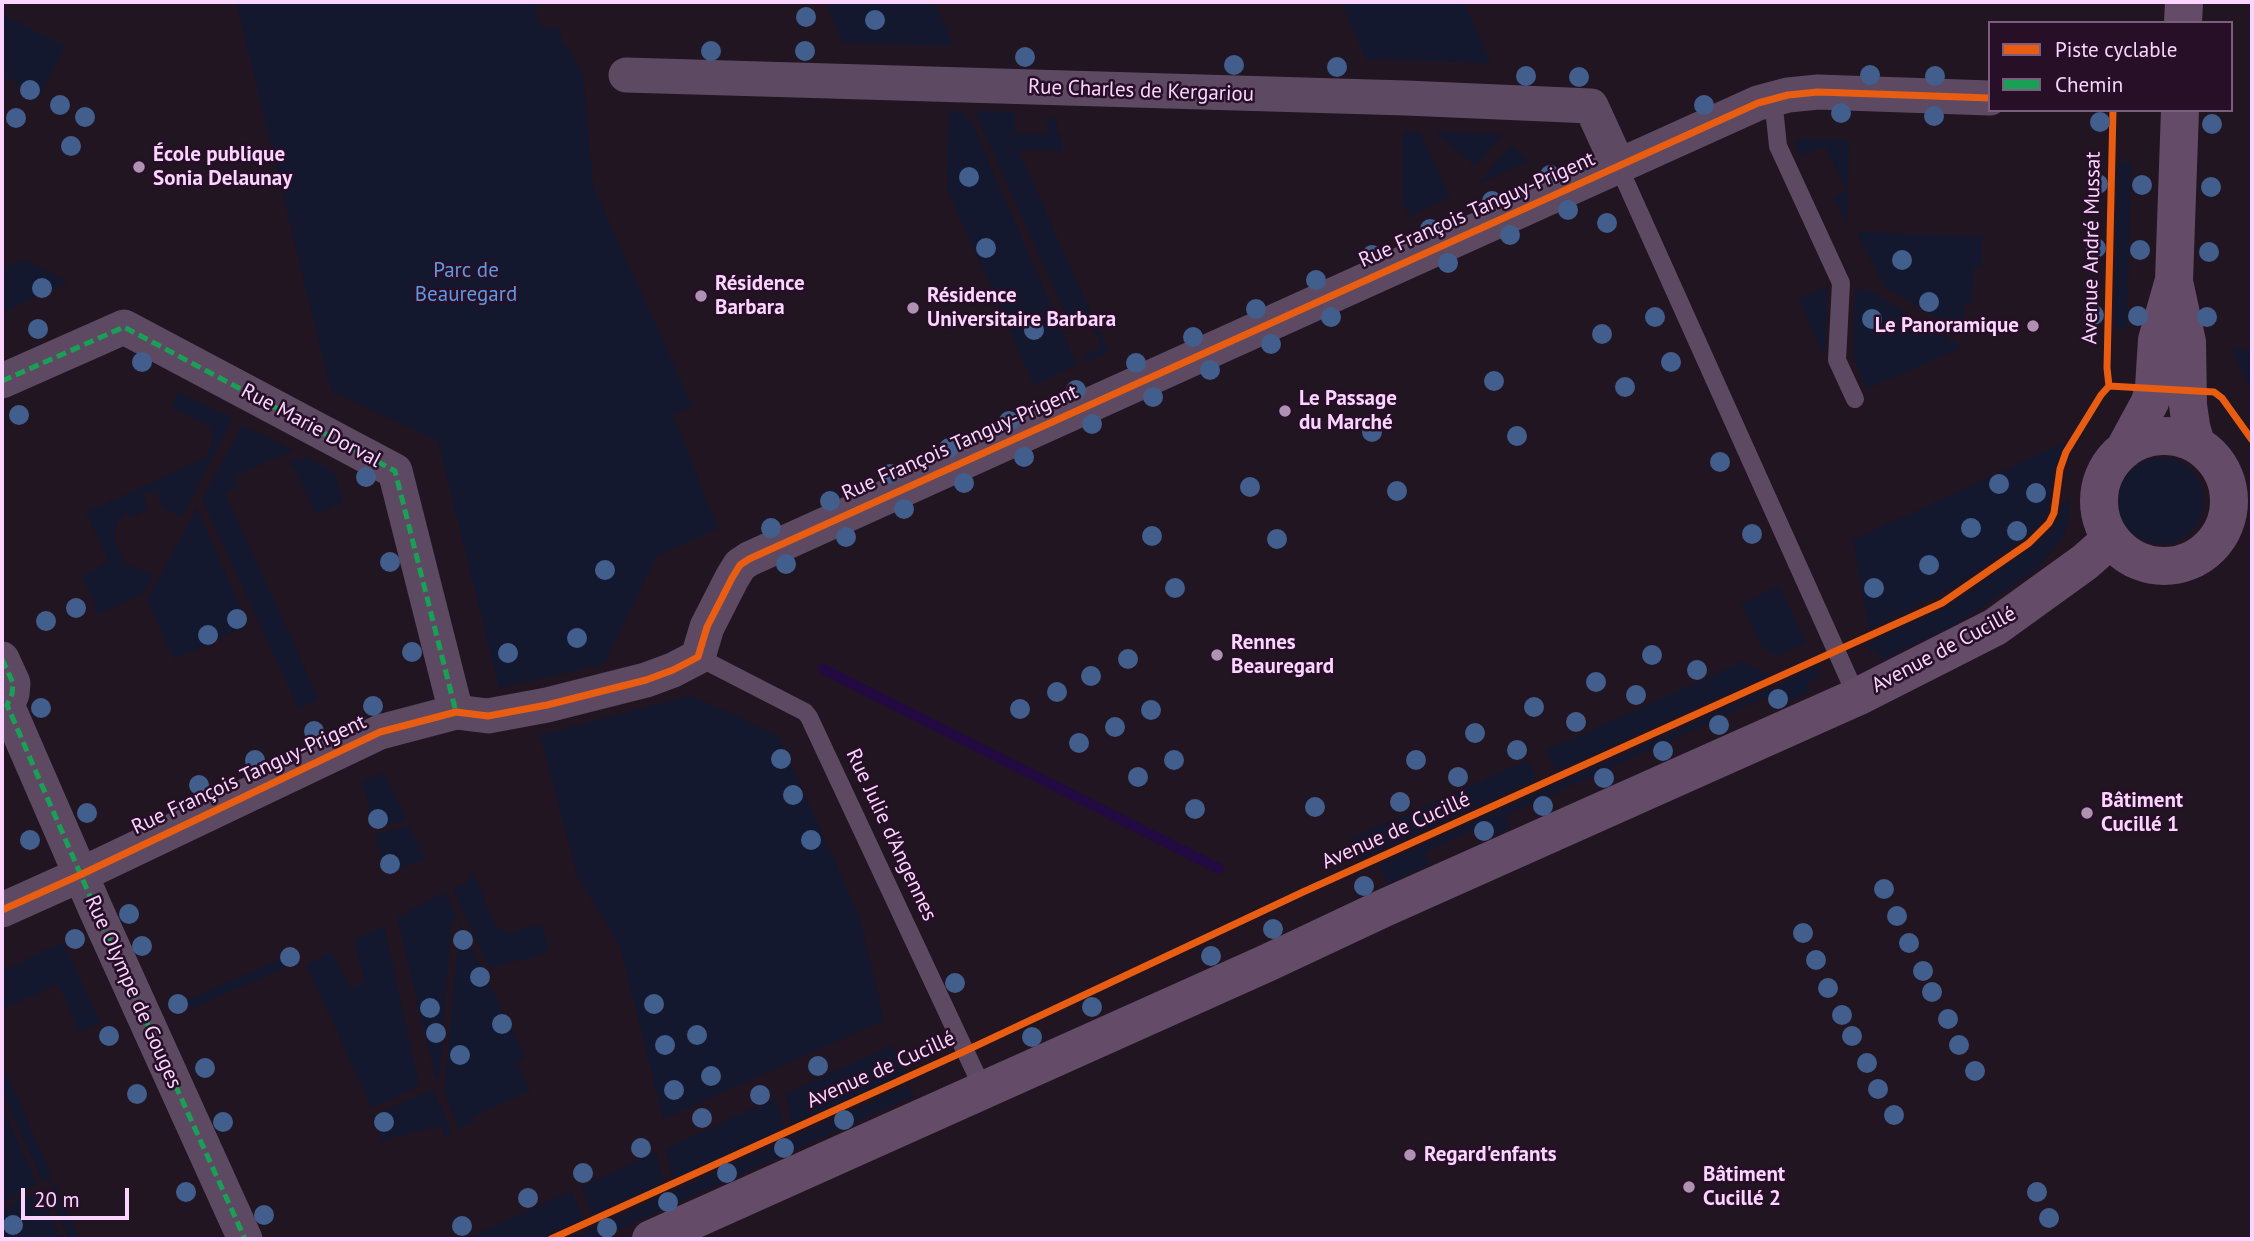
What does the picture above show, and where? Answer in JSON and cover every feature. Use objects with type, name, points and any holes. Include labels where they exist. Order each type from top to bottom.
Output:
[{"type":"street","points":[[2183,21],[2184,2]]},
{"type":"street","name":"Rue Charles de Kergariou","points":[[626,75],[1591,106],[1618,165]]},
{"type":"street","name":"Rue François Tanguy-Prigent","points":[[2,910],[380,732],[456,712],[488,716],[547,705],[653,678],[698,657],[708,627],[732,578],[740,565],[749,559],[1618,165],[1773,98],[1818,92],[1988,98]]},
{"type":"street","points":[[2124,450],[2152,395],[2157,340],[2174,280],[2180,112]]},
{"type":"street","points":[[2174,280],[2187,342],[2190,426],[2203,449],[2223,471],[2229,491],[2229,511],[2237,526],[2190,560],[2169,566],[2147,563],[2127,554],[2111,539],[2103,521],[2099,501],[2102,482],[2110,464],[2124,450],[2141,440],[2160,436],[2179,437],[2203,449],[2252,472]]},
{"type":"street","name":"Rue Marie Dorval","points":[[2,381],[124,327],[396,471],[456,712]]},
{"type":"street","name":"Avenue de Cucillé","points":[[652,1239],[1857,697],[1995,627],[2085,562],[2111,539]]},
{"type":"street","name":"Rue Olympe de Gouges","points":[[2,659],[13,683],[12,694],[4,705],[245,1239]]},
{"type":"lane","points":[[1773,98],[1778,146],[1841,283],[1837,360],[1855,399]]},
{"type":"lane","points":[[1618,165],[1857,697]]},
{"type":"lane","name":"Rue Julie d'Angennes","points":[[698,657],[805,712],[809,717],[983,1089]]},
{"type":"green space","name":"Parc de Beauregard","points":[[236,2],[537,2],[537,22],[546,28],[560,28],[561,41],[571,52],[583,75],[593,186],[692,405],[673,415],[718,528],[656,557],[604,664],[499,688],[438,441],[331,391]]},
{"type":"green space","points":[[825,2],[934,2],[954,46],[843,43]]},
{"type":"green space","points":[[1341,2],[1463,2],[1491,63],[1366,59]]},
{"type":"green space","points":[[2,14],[65,46],[40,95],[2,76]]},
{"type":"green space","points":[[949,111],[960,111],[971,121],[1076,363],[1073,367],[1034,385],[947,188]]},
{"type":"green space","points":[[977,111],[1015,112],[1015,134],[1047,135],[1047,118],[1057,118],[1056,133],[1062,134],[1062,151],[1018,150],[1108,350],[1106,354],[1087,362],[1084,356],[1102,347],[1090,320],[1071,326],[978,119]]},
{"type":"green space","points":[[1402,131],[1420,132],[1450,197],[1409,216],[1402,201]]},
{"type":"green space","points":[[1434,131],[1503,135],[1475,166]]},
{"type":"green space","points":[[1794,139],[1849,140],[1847,225],[1834,197],[1847,191],[1826,147],[1800,156]]},
{"type":"green space","points":[[1511,145],[1529,161],[1479,183]]},
{"type":"green space","points":[[2118,162],[2131,162],[2127,329],[2114,329]]},
{"type":"green space","points":[[1856,232],[1982,237],[1981,267],[1974,267],[1972,302],[1964,302],[1964,334],[1885,287]]},
{"type":"green space","points":[[24,259],[68,282],[2,313],[2,269]]},
{"type":"green space","points":[[1828,286],[1825,351],[1822,351],[1799,300]]},
{"type":"green space","points":[[1855,289],[1870,291],[1962,347],[1867,389],[1853,355]]},
{"type":"green space","points":[[2232,349],[2252,350],[2252,393]]},
{"type":"green space","points":[[178,392],[233,418],[182,517],[164,509],[156,492],[143,494],[147,507],[144,510],[133,518],[125,513],[119,520],[114,532],[125,564],[153,574],[144,593],[99,614],[82,576],[109,562],[86,513],[206,457],[214,438],[209,426],[172,408]]},
{"type":"green space","points":[[242,425],[293,450],[234,477],[238,487],[225,493],[319,699],[299,709],[202,499]]},
{"type":"green space","points":[[2065,442],[2053,473],[2048,511],[2035,530],[1955,587],[1869,629],[1853,540]]},
{"type":"green space","points":[[306,456],[335,473],[343,502],[316,514],[294,467],[286,464]]},
{"type":"green space","points":[[2161,458],[2177,462],[2191,471],[2200,485],[2204,501],[2200,517],[2191,531],[2177,540],[2161,544],[2145,540],[2131,531],[2122,517],[2118,501],[2122,485],[2131,471],[2145,462]]},
{"type":"green space","points":[[2070,498],[2064,536],[2038,568],[1947,629],[1880,660],[1876,650],[1869,653],[1869,643],[1951,605],[2042,540],[2056,523],[2063,503]]},
{"type":"green space","points":[[197,508],[248,625],[174,659],[147,600]]},
{"type":"green space","points":[[1779,586],[1806,643],[1777,656],[1763,648],[1741,604]]},
{"type":"green space","points":[[1743,662],[1770,674],[1556,771],[1546,750]]},
{"type":"green space","points":[[1820,666],[1818,678],[1806,683],[1809,692],[1778,707],[1771,695],[1722,717],[1728,730],[1717,735],[1710,723],[1669,741],[1674,754],[1660,760],[1654,748],[1608,769],[1613,781],[1600,787],[1594,775],[1547,797],[1552,809],[1540,814],[1534,802],[1505,816],[1510,828],[1481,841],[1475,829],[1425,852],[1430,864],[1388,884],[1379,865]]},
{"type":"green space","points":[[691,695],[778,736],[859,915],[884,1020],[663,1119],[620,946],[578,878],[540,735]]},
{"type":"green space","points":[[1528,760],[1537,779],[1359,860],[1350,839]]},
{"type":"green space","points":[[384,774],[407,820],[374,828],[362,780]]},
{"type":"green space","points":[[409,826],[426,860],[385,871],[375,834]]},
{"type":"green space","points":[[473,872],[497,929],[508,932],[542,925],[549,953],[489,968],[453,889],[466,883]]},
{"type":"green space","points":[[445,892],[458,919],[451,922],[440,1075],[436,1079],[397,918]]},
{"type":"green space","points":[[460,924],[525,1057],[516,1061],[530,1091],[472,1117],[473,1123],[459,1129],[444,1093]]},
{"type":"green space","points":[[384,925],[419,1086],[372,1108],[306,965],[332,952],[351,989],[365,982],[354,940]]},
{"type":"green space","points":[[63,942],[100,1023],[80,1032],[58,984],[2,1009],[2,971]]},
{"type":"green space","points":[[296,952],[300,961],[191,1009],[187,1000]]},
{"type":"green space","points":[[892,1045],[905,1074],[792,1124],[785,1094]]},
{"type":"green space","points":[[2,1062],[52,1177],[43,1182],[2,1092]]},
{"type":"green space","points":[[910,1085],[914,1096],[597,1239],[569,1239]]},
{"type":"green space","points":[[433,1089],[452,1133],[444,1136],[441,1126],[381,1140],[375,1115]]},
{"type":"green space","points":[[776,1098],[784,1128],[673,1179],[665,1149]]},
{"type":"green space","points":[[2,1106],[37,1184],[2,1204]]},
{"type":"green space","points":[[656,1152],[664,1183],[593,1215],[581,1187]]},
{"type":"green space","points":[[55,1184],[80,1239],[69,1239],[46,1189]]},
{"type":"green space","points":[[39,1190],[61,1239],[2,1239],[2,1209]]},
{"type":"green space","points":[[571,1191],[584,1219],[539,1239],[465,1239]]},
{"type":"waterway","points":[[823,669],[1219,869]]},
{"type":"marked path","points":[[2,381],[124,327],[395,471],[456,712]]},
{"type":"marked path","points":[[2,659],[13,683],[7,705],[96,910],[245,1239]]},
{"type":"cycle path","points":[[2,910],[380,732],[456,712],[488,716],[547,705],[646,680],[673,670],[698,657],[707,627],[732,578],[740,565],[749,559],[1758,103],[1788,95],[1818,92],[1988,98]]},
{"type":"cycle path","name":"Avenue André Mussat","points":[[2109,386],[2107,368],[2113,112]]},
{"type":"cycle path","points":[[551,1239],[965,1051],[1303,892],[1942,603],[2029,543],[2049,523],[2054,513],[2060,469],[2066,452],[2109,386],[2214,392],[2222,398],[2252,440]]},
{"type":"place","name":"École publique Sonia Delaunay","points":[[139,167]]},
{"type":"place","name":"Résidence Barbara","points":[[701,296]]},
{"type":"place","name":"Résidence Universitaire Barbara","points":[[913,308]]},
{"type":"place","name":"Le Panoramique","points":[[2033,326]]},
{"type":"place","name":"Le Passage du Marché","points":[[1285,411]]},
{"type":"place","name":"Rennes Beauregard","points":[[1217,655]]},
{"type":"place","name":"Bâtiment Cucillé 1","points":[[2087,813]]},
{"type":"place","name":"Regard'enfants","points":[[1410,1155]]},
{"type":"place","name":"Bâtiment Cucillé 2","points":[[1689,1187]]}]
